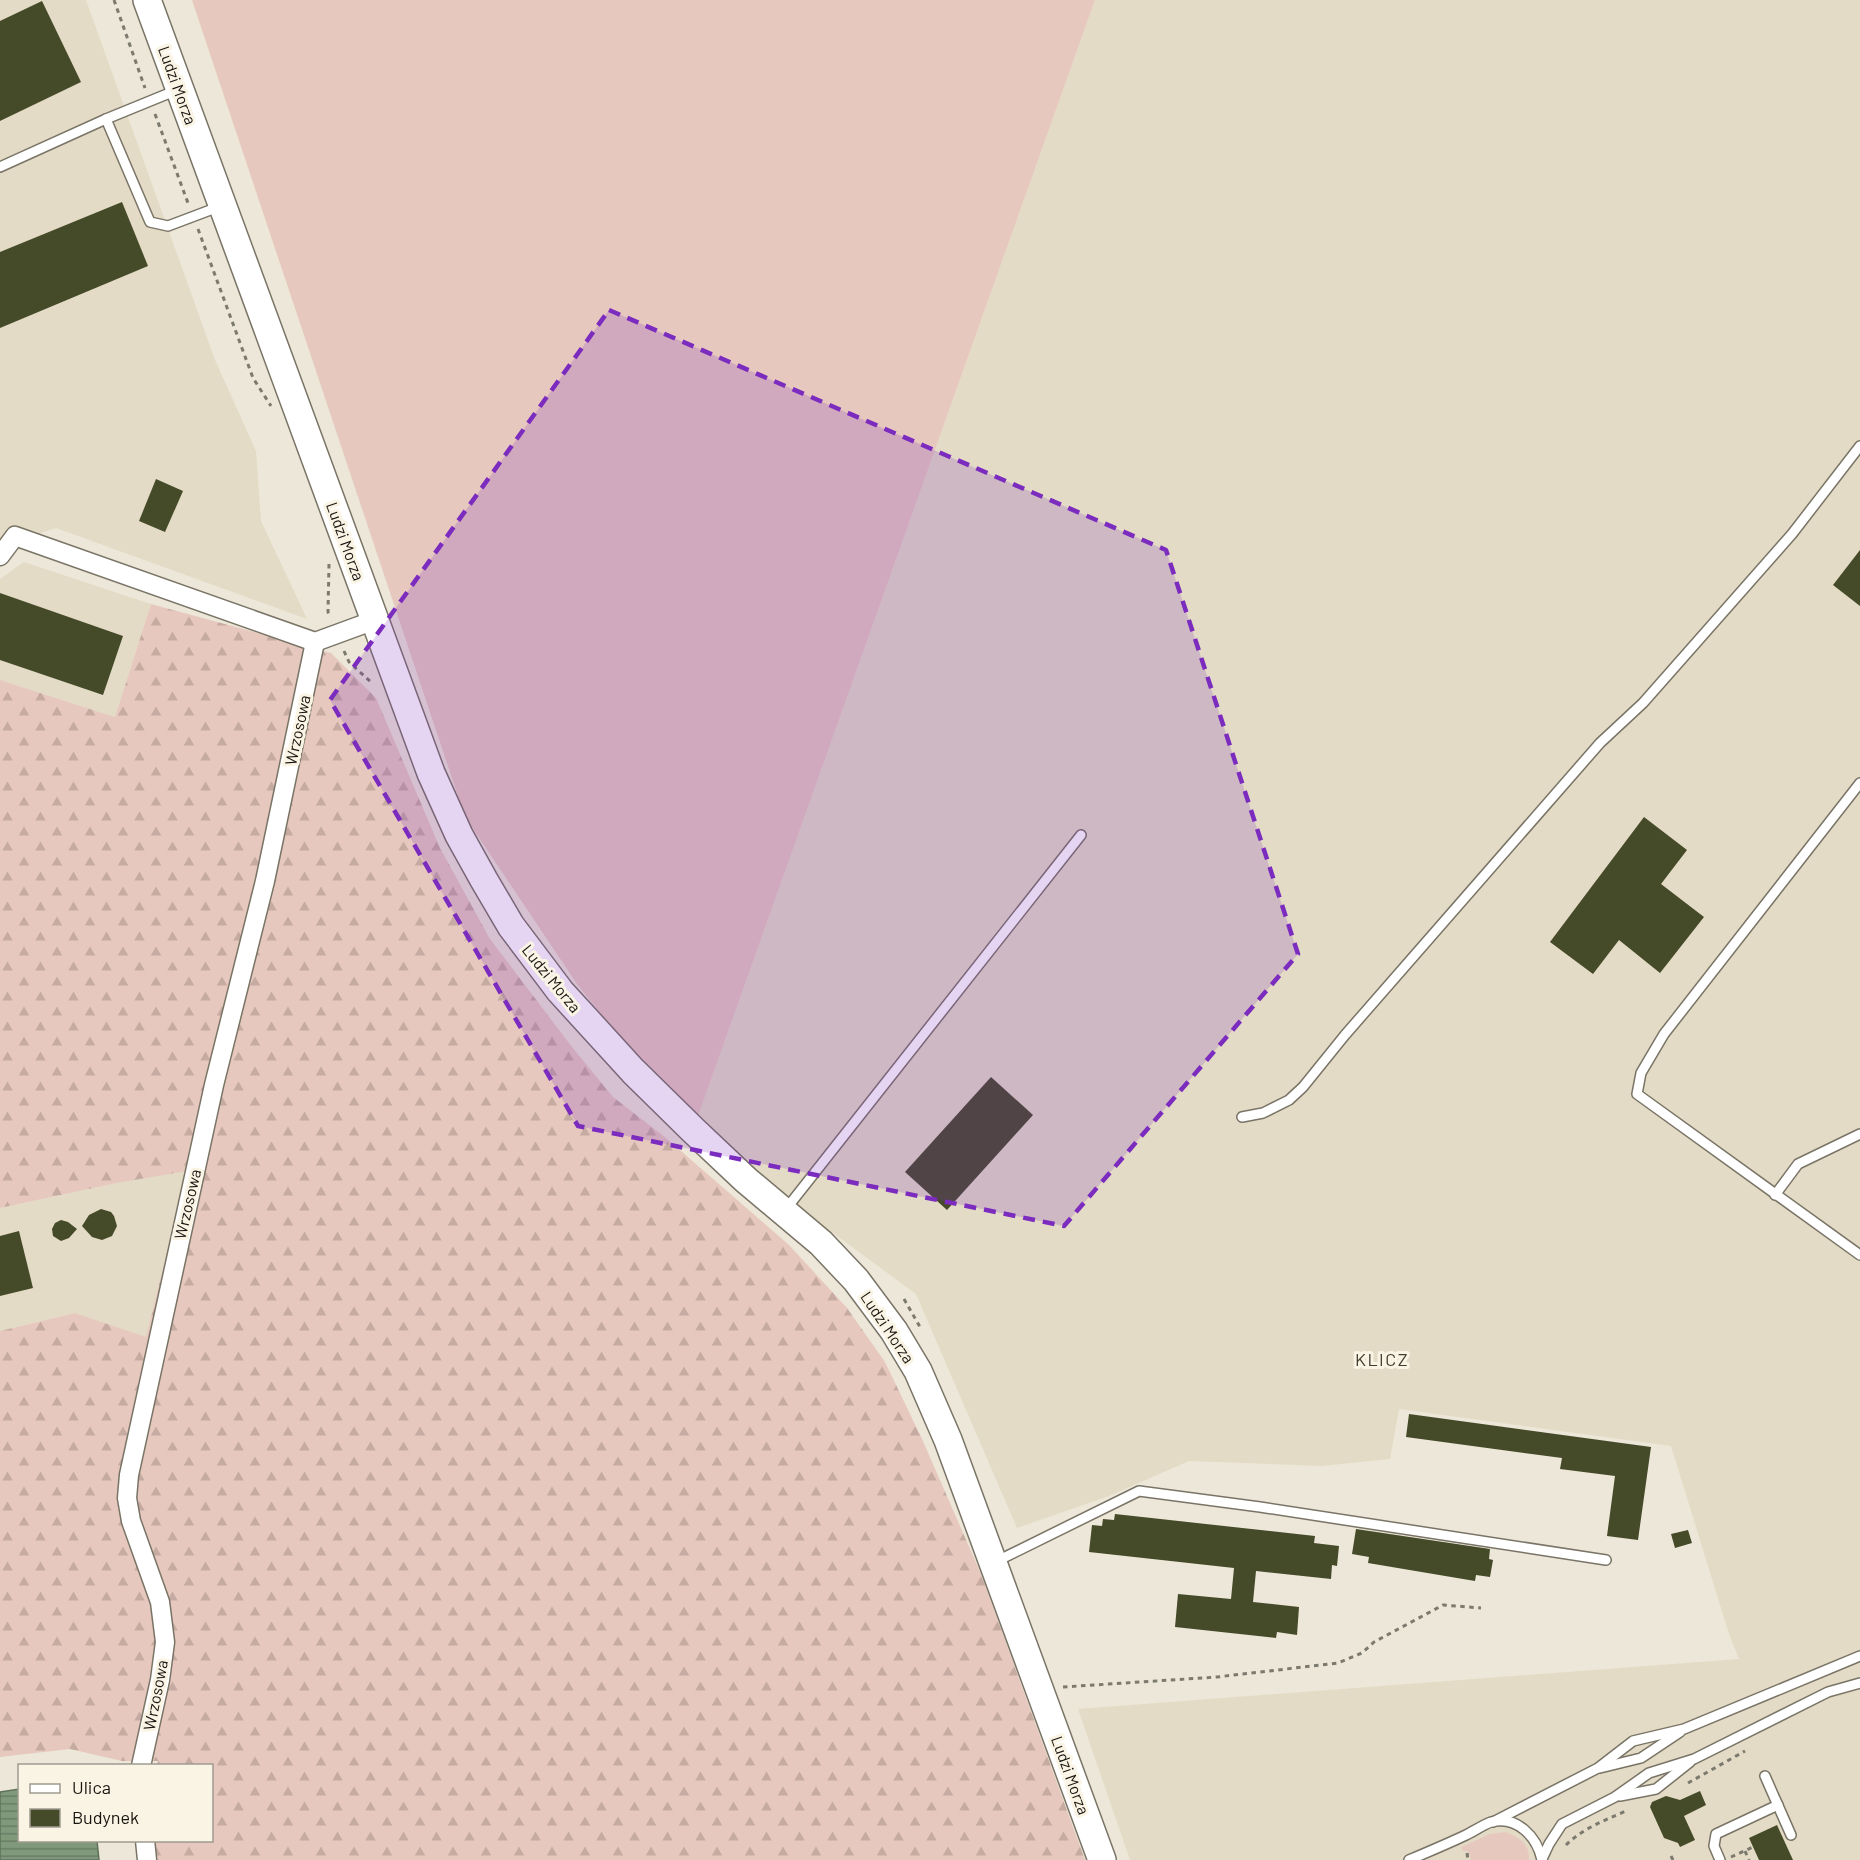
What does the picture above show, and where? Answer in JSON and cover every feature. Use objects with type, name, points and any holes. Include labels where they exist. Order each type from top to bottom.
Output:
[{"type":"street","name":"Ludzi Morza","points":[[147,0],[431,773],[459,835],[511,926],[560,991],[633,1071],[746,1180],[821,1243],[855,1280],[894,1330],[918,1371],[940,1420],[1102,1860]]},
{"type":"street","points":[[0,556],[15,536],[315,642],[375,620]]},
{"type":"street","name":"Wrzosowa","points":[[141,1764],[160,1680],[165,1642],[160,1602],[130,1521],[127,1498],[129,1475],[212,1097],[265,881],[315,642]]},
{"type":"street","points":[[145,1842],[147,1860]]},
{"type":"lane","points":[[0,167],[179,89]]},
{"type":"lane","points":[[106,119],[150,222],[168,226],[223,206]]},
{"type":"lane","points":[[1242,1117],[1263,1113],[1289,1100],[1303,1087],[1345,1035],[1600,743],[1644,703],[1784,543],[1860,446]]},
{"type":"lane","points":[[1860,783],[1664,1034],[1641,1073],[1637,1094],[1860,1255]]},
{"type":"lane","points":[[784,1211],[1081,835]]},
{"type":"lane","points":[[1775,1195],[1798,1164],[1860,1134]]},
{"type":"lane","points":[[993,1563],[1138,1491],[1260,1507],[1606,1560]]},
{"type":"lane","points":[[1409,1860],[1493,1822],[1598,1768],[1632,1741],[1684,1729],[1860,1656]]},
{"type":"lane","points":[[1542,1860],[1562,1824],[1615,1797],[1648,1773],[1694,1759],[1799,1705],[1828,1692],[1860,1683]]},
{"type":"lane","points":[[1598,1768],[1641,1758],[1684,1729]]},
{"type":"lane","points":[[1615,1797],[1656,1789],[1694,1759]]},
{"type":"lane","points":[[1765,1776],[1791,1835]]},
{"type":"lane","points":[[1722,1860],[1714,1846],[1716,1834],[1778,1805]]},
{"type":"lane","points":[[1493,1822],[1509,1823],[1532,1835],[1542,1860]]},
{"type":"path","points":[[114,0],[253,378],[273,409]]},
{"type":"path","points":[[329,560],[328,612],[336,635],[349,662],[379,690]]},
{"type":"path","points":[[1041,1690],[1217,1677],[1338,1663],[1362,1653],[1374,1641],[1443,1605],[1481,1608]]},
{"type":"path","points":[[1564,1848],[1575,1836],[1592,1826],[1638,1806]]},
{"type":"path","points":[[1722,1860],[1753,1847]]},
{"type":"path","points":[[1745,1851],[1749,1860]]},
{"type":"path","points":[[1467,1853],[1468,1860]]},
{"type":"highlighted area","points":[[609,310],[1166,550],[1298,954],[1064,1226],[578,1126],[330,700]]},
{"type":"shaded area","points":[[0,0],[86,0],[215,360],[256,451],[261,521],[307,619],[56,528],[0,546]]},
{"type":"shaded area","points":[[1095,0],[1860,0],[1860,1860],[1130,1860],[1078,1709],[1739,1659],[1729,1634],[1671,1446],[1399,1409],[1390,1459],[1322,1466],[1189,1461],[1109,1496],[1017,1528],[916,1294],[693,1130]]},
{"type":"shaded area","points":[[24,562],[151,604],[115,717],[0,680],[0,579]]},
{"type":"shaded area","points":[[187,1170],[146,1338],[75,1313],[0,1331],[0,1208]]},
{"type":"shaded area","points":[[18,1789],[18,1842],[97,1842],[99,1860],[0,1860],[0,1792]]},
{"type":"green space","points":[[192,0],[1095,0],[693,1130],[577,984],[465,817]]},
{"type":"green space","points":[[151,604],[331,653],[376,698],[440,848],[490,939],[572,1047],[613,1097],[666,1138],[789,1245],[847,1308],[885,1362],[922,1439],[981,1574],[1085,1860],[156,1860],[154,1842],[213,1842],[213,1764],[157,1764],[158,1761],[122,1761],[70,1749],[0,1757],[0,1331],[75,1313],[146,1337],[187,1171],[117,1183],[0,1208],[0,680],[115,717]]},
{"type":"green space","points":[[1505,1832],[1523,1841],[1528,1849],[1529,1860],[1471,1860],[1468,1851],[1463,1851],[1461,1847],[1490,1834]]},
{"type":"building","points":[[42,1],[81,82],[0,121],[0,21]]},
{"type":"building","points":[[122,202],[148,266],[0,328],[0,252]]},
{"type":"building","points":[[156,479],[183,491],[165,532],[139,521]]},
{"type":"building","points":[[1860,550],[1860,606],[1833,585]]},
{"type":"building","points":[[0,593],[123,636],[103,695],[0,660]]},
{"type":"building","points":[[1644,817],[1687,850],[1661,884],[1704,917],[1660,973],[1619,940],[1593,974],[1550,942]]},
{"type":"building","points":[[991,1077],[1033,1115],[947,1210],[905,1172]]},
{"type":"building","points":[[101,1209],[111,1212],[117,1226],[112,1236],[102,1240],[92,1237],[82,1226],[89,1215]]},
{"type":"building","points":[[61,1220],[77,1229],[69,1238],[61,1241],[53,1236],[52,1229],[55,1223]]},
{"type":"building","points":[[19,1231],[33,1288],[0,1296],[0,1236]]},
{"type":"building","points":[[1409,1414],[1651,1447],[1638,1540],[1607,1536],[1615,1476],[1560,1469],[1562,1458],[1406,1437]]},
{"type":"building","points":[[1115,1514],[1315,1536],[1314,1543],[1339,1546],[1337,1566],[1332,1565],[1331,1579],[1256,1571],[1253,1602],[1299,1607],[1297,1635],[1277,1632],[1276,1638],[1175,1627],[1178,1594],[1231,1599],[1234,1568],[1089,1552],[1092,1525],[1102,1526],[1103,1519],[1114,1520]]},
{"type":"building","points":[[1356,1529],[1490,1549],[1489,1559],[1493,1560],[1490,1577],[1476,1575],[1475,1581],[1368,1563],[1369,1557],[1352,1554]]},
{"type":"building","points":[[1688,1530],[1692,1543],[1675,1548],[1671,1534]]},
{"type":"building","points":[[1700,1791],[1706,1805],[1684,1816],[1695,1840],[1680,1847],[1678,1843],[1664,1838],[1650,1807],[1652,1802],[1666,1796],[1680,1800]]},
{"type":"building","points":[[1777,1825],[1793,1860],[1759,1860],[1749,1838]]},
{"type":"district","name":"KLICZ","points":[[1382,1359]]}]
